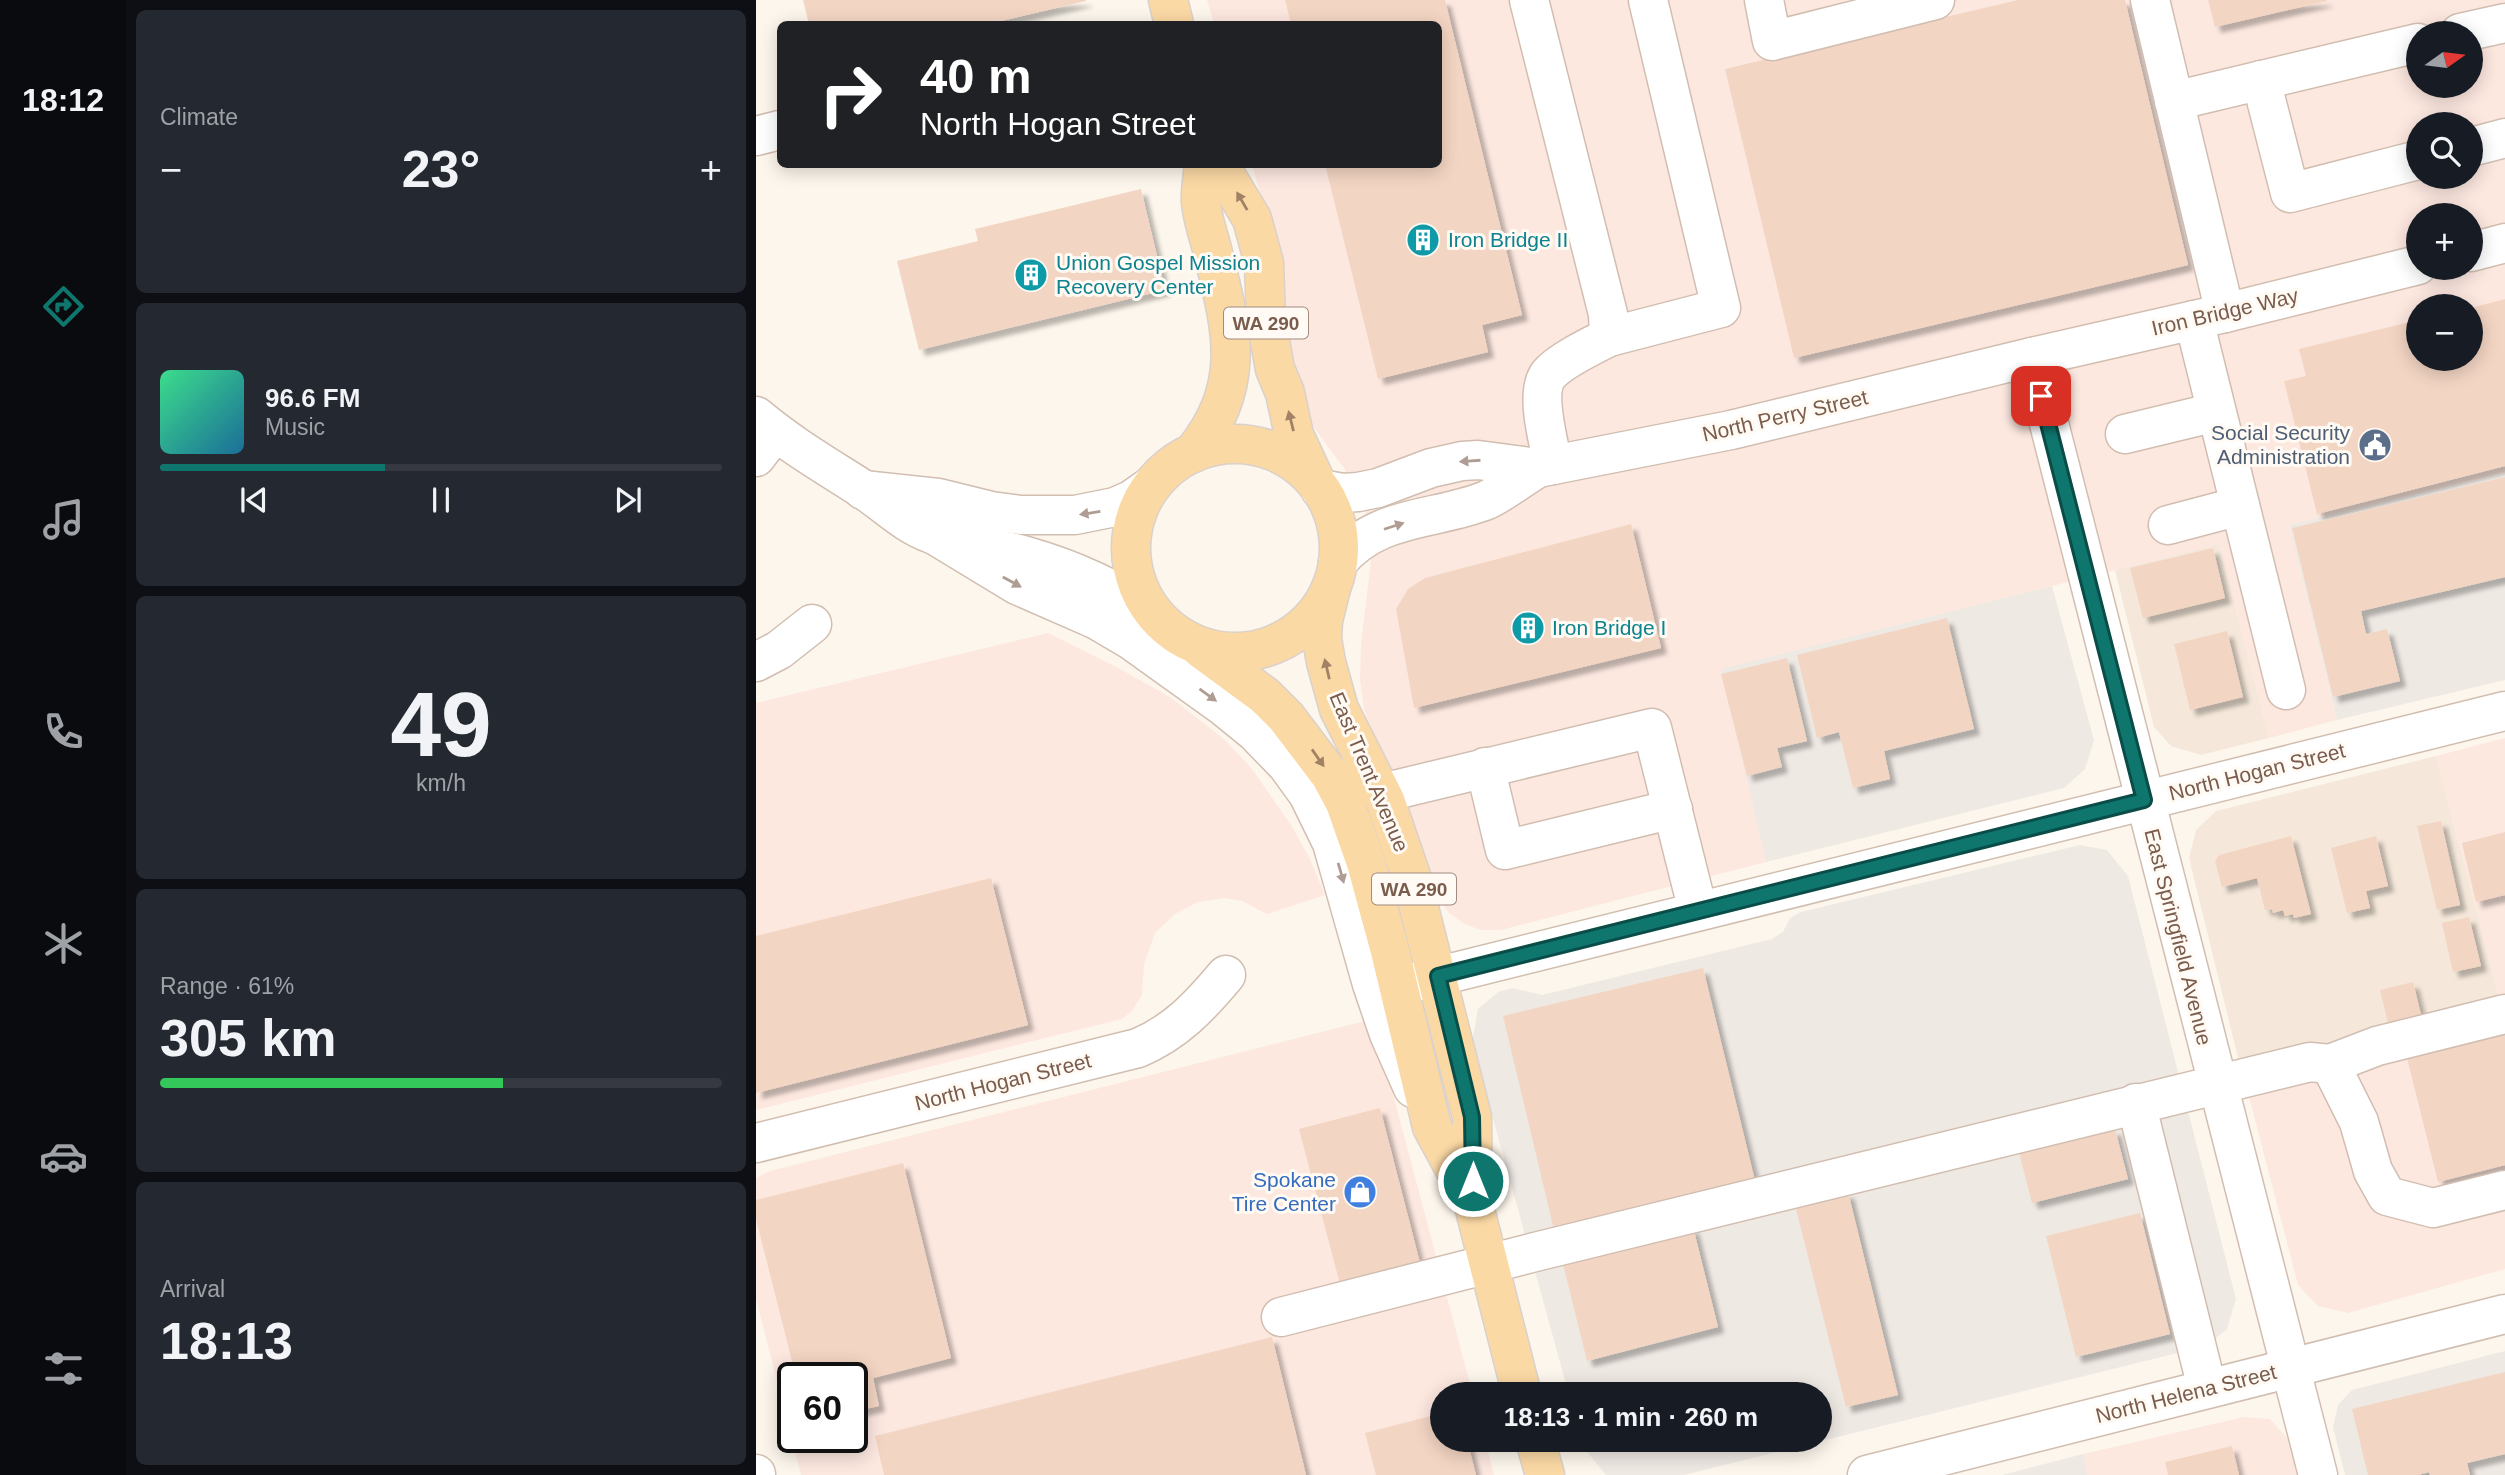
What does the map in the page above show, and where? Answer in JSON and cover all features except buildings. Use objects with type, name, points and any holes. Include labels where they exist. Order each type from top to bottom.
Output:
[{"type":"main road","points":[[1168,0],[1173,21]]},
{"type":"main road","name":"WA 290","points":[[1197,645],[1155,616],[1134,574],[1131,551],[1133,528],[1140,506],[1152,485],[1170,466],[1193,453],[1209,433],[1225,399],[1230,378],[1230,328],[1201,203],[1204,168]]},
{"type":"main road","name":"WA 290","points":[[1221,168],[1252,219],[1264,263],[1266,319],[1275,369],[1285,393],[1294,435],[1331,508],[1338,534],[1335,575]]},
{"type":"main road","points":[[1193,453],[1219,445],[1247,444],[1273,451],[1297,464],[1318,486]]},
{"type":"main road","points":[[1197,645],[1237,653],[1276,644],[1294,635],[1322,606],[1335,575]]},
{"type":"main road","name":"East Trent Avenue","points":[[1335,575],[1322,639],[1331,684],[1339,709],[1382,793],[1402,846],[1438,976],[1472,1117],[1473,1202],[1519,1382]]},
{"type":"main road","name":"East Trent Avenue","points":[[1197,645],[1265,696],[1286,717],[1330,775],[1357,836],[1398,986],[1432,1127],[1473,1202]]},
{"type":"main road","points":[[1538,1452],[1545,1475]]},
{"type":"street","points":[[1530,0],[1608,314],[1609,337]]},
{"type":"street","points":[[1545,466],[1542,386],[1549,373],[1609,337],[1721,308],[1648,0]]},
{"type":"street","points":[[1764,0],[1772,41],[1935,0]]},
{"type":"street","points":[[2150,0],[2174,101],[2210,317],[2216,412],[2286,690]]},
{"type":"street","points":[[2483,28],[2505,23]]},
{"type":"street","points":[[2174,101],[2406,46]]},
{"type":"street","points":[[2261,80],[2290,193],[2406,163]]},
{"type":"street","points":[[756,136],[777,131]]},
{"type":"street","points":[[2483,144],[2505,138]]},
{"type":"street","points":[[2483,249],[2505,243]]},
{"type":"street","name":"Iron Bridge Way","points":[[2032,357],[2210,317],[2406,268]]},
{"type":"street","name":"North Perry Street","points":[[1318,486],[1343,493],[1358,492],[1378,488],[1431,468],[1462,461],[1545,466],[1768,421],[2032,357]]},
{"type":"street","name":"East Springfield Avenue","points":[[2032,357],[2318,1475]]},
{"type":"street","points":[[2125,434],[2216,412]]},
{"type":"street","points":[[762,435],[817,461],[863,490],[902,520],[933,534],[1017,585],[1097,620],[1131,640],[1234,714],[1287,765],[1308,794],[1332,843],[1364,958],[1389,1034],[1432,1127]]},
{"type":"street","name":"North Perry Street","points":[[1335,575],[1355,545],[1371,534],[1418,518],[1487,500],[1545,466]]},
{"type":"street","points":[[863,490],[938,498],[1001,513],[1075,515],[1096,513],[1115,507],[1131,500],[1152,485]]},
{"type":"street","points":[[2168,525],[2240,506]]},
{"type":"street","points":[[933,534],[1027,556],[1069,571],[1126,596],[1155,616]]},
{"type":"street","points":[[756,662],[779,650],[812,624]]},
{"type":"street","name":"North Hogan Street","points":[[1398,986],[2505,711]]},
{"type":"street","points":[[1382,793],[1652,727],[1698,911]]},
{"type":"street","points":[[1485,767],[1505,850],[1673,809]]},
{"type":"street","name":"North Hogan Street","points":[[756,1143],[1138,1048],[1178,1026],[1226,975]]},
{"type":"street","points":[[1281,1317],[2136,1103],[2310,1062],[2330,1064],[2378,1046],[2505,1014]]},
{"type":"street","points":[[2330,1064],[2359,1122],[2373,1171],[2387,1196],[2433,1208],[2505,1190]]},
{"type":"street","points":[[2136,1103],[2207,1388]]},
{"type":"street","name":"North Helena Street","points":[[1867,1475],[2505,1314]]},
{"type":"shaded area","points":[[1207,0],[2505,0],[2505,473],[2289,525],[2337,720],[2269,738],[2219,544],[1722,669],[1766,862],[1501,930],[1480,930],[1449,913],[1438,897],[1417,830],[1364,709],[1360,680],[1361,644],[1372,552],[1369,524],[1362,499],[1343,467],[1302,411],[1290,373],[1275,247],[1253,168],[1442,168],[1442,21],[1213,21]]},
{"type":"shaded area","points":[[2505,473],[2505,680],[2337,720],[2289,525]]},
{"type":"shaded area","points":[[2219,543],[2269,738],[2201,755],[2171,746],[2154,727],[2115,570]]},
{"type":"shaded area","points":[[2052,586],[2094,740],[2085,769],[2064,788],[1766,862],[1721,669]]},
{"type":"shaded area","points":[[1048,633],[1170,697],[1224,739],[1252,769],[1291,825],[1309,857],[1325,895],[1267,914],[1242,901],[1225,898],[1198,902],[1175,914],[1155,933],[1144,964],[1142,995],[1132,1011],[1122,1019],[756,1110],[756,703]]},
{"type":"shaded area","points":[[2505,738],[2505,1269],[2348,1313],[2318,1306],[2298,1285],[2241,1066],[2500,1000],[2436,756]]},
{"type":"shaded area","points":[[2436,756],[2500,1000],[2240,1066],[2189,858],[2196,830],[2216,811]]},
{"type":"shaded area","points":[[2080,845],[2107,850],[2128,876],[2236,1299],[2227,1329],[2206,1346],[1832,1438],[1832,1382],[1565,1382],[1472,1042],[1478,1009],[1498,992],[1513,988],[1542,995],[1772,939],[1783,932],[1790,918],[1801,912]]},
{"type":"shaded area","points":[[1373,1019],[1470,1382],[1430,1382],[1430,1452],[1488,1452],[1494,1475],[801,1475],[795,1453],[868,1453],[868,1362],[777,1362],[777,1381],[756,1299],[756,1178],[770,1171]]},
{"type":"shaded area","points":[[2505,1351],[2505,1475],[2345,1475],[2333,1427],[2338,1405],[2352,1390]]},
{"type":"shaded area","points":[[2244,1417],[2270,1419],[2287,1438],[2297,1475],[2088,1475],[2083,1454]]},
{"type":"shaded area","points":[[1587,1452],[1777,1452],[1684,1475],[1606,1475]]},
{"type":"shaded area","points":[[2083,1454],[2088,1475],[2002,1475]]},
{"type":"place","name":"Iron Bridge II","points":[[1423,240]]},
{"type":"place","name":"Union Gospel Mission Recovery Center","points":[[1031,275]]},
{"type":"place","name":"Social Security Administration","points":[[2375,445]]},
{"type":"place","name":"Iron Bridge I","points":[[1528,628]]},
{"type":"place","name":"Spokane Tire Center","points":[[1360,1192]]},
{"type":"route","points":[[1473,1181],[1472,1117],[1438,976],[2144,800],[2041,396]]}]
